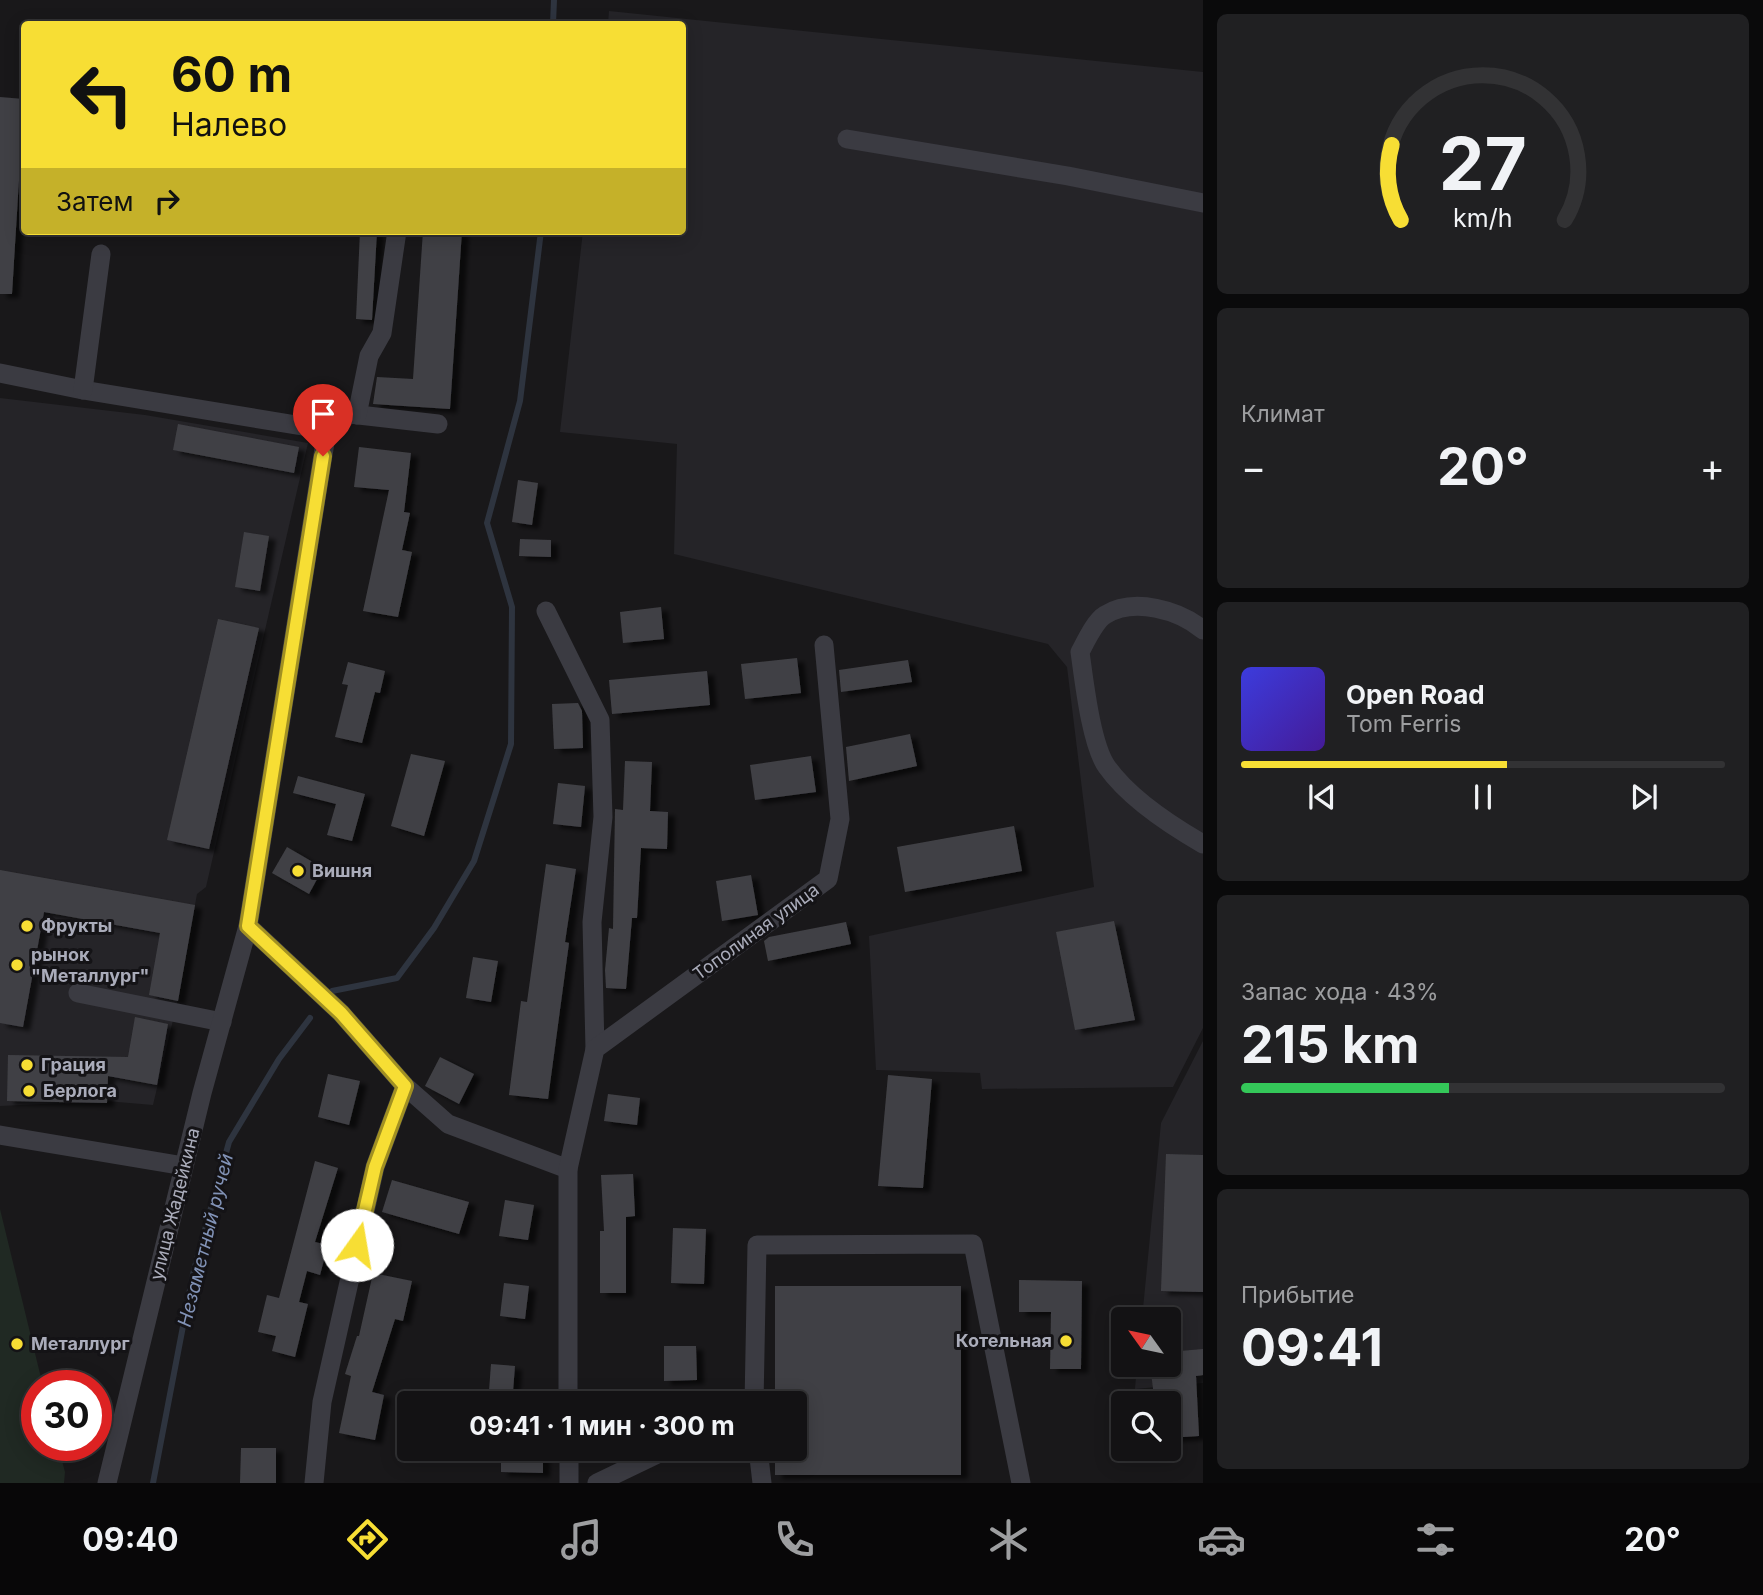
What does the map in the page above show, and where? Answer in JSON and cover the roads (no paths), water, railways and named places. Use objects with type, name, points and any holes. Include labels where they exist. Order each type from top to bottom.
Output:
[{"type":"street","points":[[847,139],[1068,176],[1203,203]]},
{"type":"street","points":[[357,415],[369,356],[383,333],[396,235]]},
{"type":"street","points":[[83,390],[101,254]]},
{"type":"street","points":[[0,373],[83,390],[327,430],[350,414],[438,424]]},
{"type":"street","name":"улица Жадейкина","points":[[107,1483],[184,1166],[248,926],[327,430]]},
{"type":"street","points":[[1203,630],[1188,617],[1135,605],[1103,615],[1080,652],[1088,711],[1106,765],[1164,822],[1203,844]]},
{"type":"street","points":[[546,611],[600,720],[603,817],[592,922],[595,1049],[568,1169],[568,1391]]},
{"type":"street","name":"Тополиная улица","points":[[595,1049],[828,879],[840,819],[824,645]]},
{"type":"street","points":[[248,926],[341,1013],[405,1086],[448,1124],[568,1169]]},
{"type":"street","points":[[78,993],[222,1022]]},
{"type":"street","points":[[314,1483],[322,1402],[375,1167],[405,1086]]},
{"type":"street","points":[[0,1135],[184,1166]]},
{"type":"street","points":[[754,1391],[757,1245],[973,1244],[1021,1483]]},
{"type":"street","points":[[569,1461],[569,1483]]},
{"type":"street","points":[[597,1483],[643,1461]]},
{"type":"street","points":[[759,1461],[762,1483]]},
{"type":"waterway","name":"Незаметный ручей","points":[[553,21],[554,0]]},
{"type":"waterway","name":"Незаметный ручей","points":[[332,991],[397,978],[434,928],[474,861],[511,744],[512,607],[487,523],[520,401],[541,235]]},
{"type":"waterway","name":"Незаметный ручей","points":[[153,1483],[193,1274],[229,1142],[279,1059],[310,1018]]},
{"type":"place","name":"Вишня","points":[[298,871]]},
{"type":"place","name":"Фрукты","points":[[27,926]]},
{"type":"place","name":"рынок \"Металлург\"","points":[[17,965]]},
{"type":"place","name":"Грация","points":[[27,1065]]},
{"type":"place","name":"Берлога","points":[[29,1091]]},
{"type":"place","name":"Котельная","points":[[1066,1341]]},
{"type":"place","name":"Металлург","points":[[17,1344]]}]
